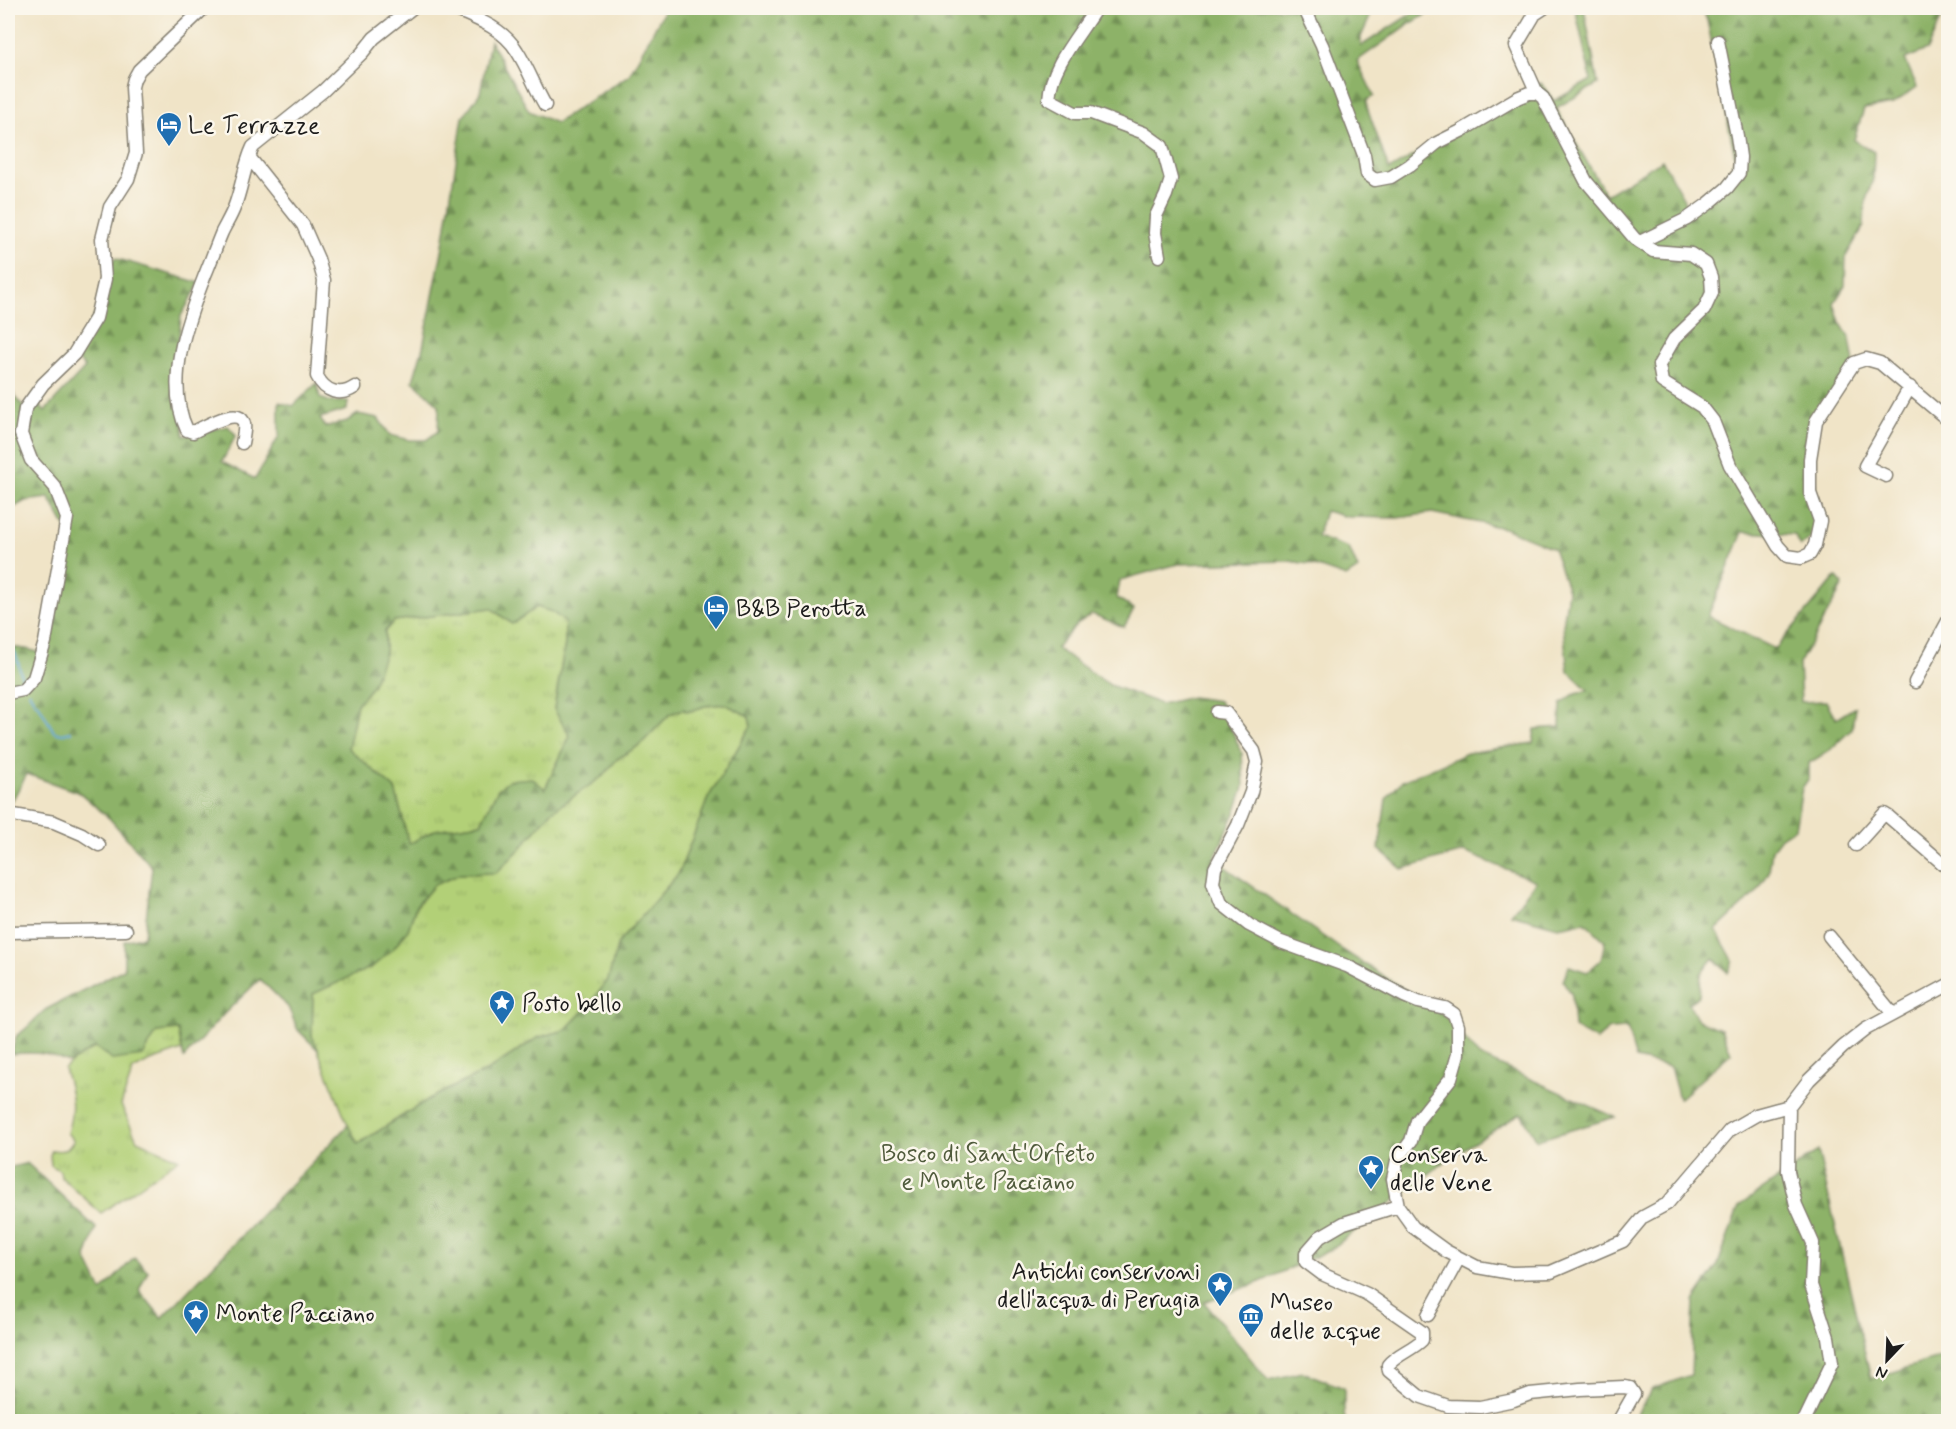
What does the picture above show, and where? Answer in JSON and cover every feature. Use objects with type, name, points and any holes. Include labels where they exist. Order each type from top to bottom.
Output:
[{"type":"street","points":[[8,702],[10,702],[12,692],[23,690],[34,678],[42,651],[67,518],[55,487],[31,460],[27,452],[21,434],[25,409],[43,384],[74,354],[96,318],[105,279],[102,239],[110,207],[128,179],[136,153],[132,87],[134,79],[139,70],[204,8]]},
{"type":"street","points":[[242,443],[244,424],[236,416],[229,416],[194,432],[187,430],[178,390],[181,345],[189,316],[243,185],[249,157],[253,147],[323,91],[374,38],[412,8]]},
{"type":"street","points":[[452,8],[485,23],[506,37],[517,51],[545,105]]},
{"type":"street","points":[[1096,8],[1064,57],[1050,86],[1049,99],[1075,113],[1091,113],[1144,133],[1162,146],[1171,179],[1156,216],[1155,233],[1159,256]]},
{"type":"street","points":[[1307,8],[1307,14],[1322,45],[1364,155],[1367,174],[1375,180],[1391,177],[1437,143],[1517,98],[1529,93],[1537,93]]},
{"type":"street","points":[[1544,8],[1535,14],[1516,46],[1537,93],[1543,98],[1586,181],[1611,212],[1653,252],[1691,254],[1706,264],[1711,277],[1712,293],[1704,310],[1674,339],[1659,365],[1662,382],[1702,407],[1713,421],[1730,465],[1778,546],[1787,556],[1801,558],[1810,554],[1815,545],[1820,521],[1810,493],[1810,459],[1816,421],[1854,363],[1866,359],[1880,363],[1948,420]]},
{"type":"street","points":[[1640,242],[1694,214],[1727,188],[1739,173],[1740,157],[1737,136],[1718,40]]},
{"type":"street","points":[[249,157],[303,225],[318,258],[324,280],[317,376],[321,384],[329,390],[342,393],[355,387]]},
{"type":"street","points":[[1886,476],[1865,466],[1910,387]]},
{"type":"street","points":[[1915,682],[1948,621]]},
{"type":"street","points":[[1217,712],[1226,713],[1254,751],[1257,762],[1251,792],[1238,825],[1215,868],[1213,883],[1221,903],[1249,925],[1281,942],[1347,966],[1406,998],[1445,1008],[1454,1014],[1458,1026],[1458,1054],[1451,1078],[1417,1121],[1411,1141],[1397,1160],[1394,1179],[1398,1206],[1413,1227],[1446,1251],[1477,1267],[1511,1273],[1551,1272],[1623,1241],[1643,1217],[1667,1204],[1730,1130],[1756,1115],[1789,1106]]},
{"type":"street","points":[[8,814],[54,822],[82,834],[99,845]]},
{"type":"street","points":[[1856,845],[1884,814],[1948,868]]},
{"type":"street","points":[[8,932],[126,930]]},
{"type":"street","points":[[1829,936],[1893,1014]]},
{"type":"street","points":[[1802,1422],[1818,1395],[1832,1363],[1828,1337],[1811,1285],[1813,1243],[1796,1205],[1788,1171],[1789,1106],[1809,1080],[1843,1047],[1866,1029],[1948,985]]},
{"type":"street","points":[[1398,1206],[1344,1223],[1320,1237],[1306,1252],[1306,1262],[1322,1274],[1367,1294],[1422,1332],[1422,1340],[1414,1348],[1392,1360],[1388,1365],[1389,1371],[1419,1396],[1448,1406],[1480,1407],[1530,1394],[1580,1389],[1630,1388],[1634,1394],[1618,1422]]},
{"type":"street","points":[[1428,1316],[1459,1258]]},
{"type":"green space","name":"Bosco di Sant'Orfeto e Monte Pacciano","points":[[661,8],[1374,8],[1361,37],[1361,46],[1420,8],[1437,8],[1408,25],[1357,61],[1374,96],[1367,100],[1367,107],[1389,170],[1541,83],[1554,101],[1591,80],[1575,8],[1584,8],[1598,84],[1556,108],[1606,195],[1662,160],[1689,208],[1728,180],[1735,157],[1707,20],[1701,8],[1934,8],[1942,17],[1927,50],[1905,59],[1917,87],[1893,104],[1864,109],[1854,140],[1874,152],[1873,179],[1865,203],[1864,226],[1846,256],[1845,286],[1834,303],[1840,322],[1850,339],[1854,363],[1816,421],[1810,459],[1820,521],[1813,536],[1801,546],[1794,535],[1743,532],[1708,616],[1775,649],[1836,577],[1843,585],[1799,664],[1801,702],[1826,701],[1836,719],[1855,707],[1852,729],[1829,751],[1809,763],[1809,778],[1802,788],[1795,828],[1781,837],[1772,849],[1769,872],[1758,891],[1716,930],[1733,960],[1728,973],[1713,958],[1701,974],[1699,996],[1688,1003],[1698,1020],[1721,1029],[1731,1053],[1679,1099],[1670,1067],[1636,1059],[1627,1028],[1610,1029],[1596,1040],[1574,1028],[1572,995],[1563,981],[1569,966],[1587,972],[1601,960],[1605,941],[1585,922],[1558,927],[1511,914],[1536,881],[1464,852],[1402,869],[1379,849],[1386,799],[1402,781],[1467,753],[1533,743],[1535,729],[1560,727],[1561,704],[1573,695],[1588,690],[1568,671],[1563,626],[1568,591],[1553,548],[1504,528],[1432,513],[1397,518],[1348,517],[1325,511],[1317,537],[1349,548],[1358,569],[1346,577],[1309,564],[1289,561],[1178,564],[1120,580],[1117,598],[1134,609],[1124,627],[1092,614],[1077,624],[1056,648],[1110,685],[1161,704],[1192,697],[1219,701],[1242,753],[1244,787],[1236,811],[1214,859],[1341,949],[1443,1014],[1479,1056],[1615,1117],[1537,1140],[1521,1113],[1451,1157],[1330,1250],[1260,1282],[1204,1302],[1268,1380],[1303,1372],[1344,1388],[1346,1421],[8,1421],[8,1168],[27,1163],[96,1228],[86,1258],[102,1291],[134,1258],[148,1271],[139,1290],[162,1318],[348,1125],[358,1144],[429,1099],[490,1069],[537,1038],[565,1030],[589,1005],[608,980],[618,943],[679,873],[708,798],[751,726],[749,716],[725,704],[705,706],[691,711],[680,710],[670,714],[640,745],[617,759],[603,776],[551,812],[496,873],[460,874],[434,885],[416,906],[408,930],[393,949],[372,967],[313,994],[312,1036],[319,1051],[298,1030],[288,1007],[260,979],[184,1058],[178,1030],[157,1032],[143,1056],[112,1060],[95,1047],[70,1063],[41,1054],[11,1054],[17,1035],[45,1010],[124,969],[124,941],[144,936],[152,867],[110,819],[80,793],[27,774],[12,801],[8,800],[8,647],[46,654],[55,596],[73,540],[49,498],[25,501],[8,511],[8,387],[30,415],[36,401],[45,411],[85,368],[75,355],[106,292],[112,262],[115,258],[200,283],[181,316],[177,361],[184,436],[228,426],[236,435],[222,462],[255,479],[279,436],[279,402],[293,406],[317,383],[320,398],[331,402],[348,401],[347,410],[320,418],[325,427],[347,421],[358,414],[378,418],[390,435],[410,440],[426,440],[438,431],[439,405],[413,381],[423,347],[442,251],[463,117],[480,93],[490,41],[529,111],[556,123],[629,75],[663,13]],"holes":[[[537,607],[552,612],[565,622],[565,644],[554,709],[570,736],[545,789],[532,778],[509,780],[498,789],[481,823],[435,830],[409,844],[395,789],[348,748],[357,704],[372,686],[385,653],[385,631],[394,621],[491,608],[512,624]]]},
{"type":"green space","points":[[537,607],[552,612],[565,622],[565,644],[554,708],[570,736],[545,789],[498,789],[481,823],[435,830],[409,844],[395,789],[348,749],[357,704],[372,686],[385,653],[385,631],[394,621],[491,608],[512,624]]},
{"type":"green space","points":[[725,704],[749,716],[751,726],[708,798],[679,873],[618,943],[608,980],[589,1005],[565,1030],[537,1038],[490,1069],[429,1099],[358,1144],[312,1036],[313,994],[337,982],[408,930],[416,907],[434,885],[460,874],[496,873],[551,812],[603,776],[617,759],[640,745],[670,714],[680,710],[691,711],[705,706]]},
{"type":"green space","points":[[178,1030],[182,1050],[133,1070],[121,1105],[137,1140],[179,1159],[101,1213],[61,1177],[60,1171],[51,1165],[52,1150],[66,1150],[74,1140],[67,1133],[72,1101],[64,1069],[102,1045],[148,1033]]},
{"type":"green space","points":[[1818,1151],[1871,1379],[1948,1355],[1948,1421],[1632,1422],[1652,1389],[1691,1375],[1694,1301],[1717,1267],[1739,1206]]},
{"type":"waterway","points":[[8,637],[17,658],[23,682]]},
{"type":"waterway","points":[[29,692],[54,732],[62,734],[71,732]]},
{"type":"place","name":"Le Terrazze","points":[[169,148]]},
{"type":"place","name":"B&B Perotta","points":[[716,631]]},
{"type":"place","name":"Posto bello","points":[[502,1026]]},
{"type":"place","name":"Conserva delle Vene","points":[[1371,1191]]},
{"type":"place","name":"Antichi conservoni dell'acqua di Perugia","points":[[1220,1308]]},
{"type":"place","name":"Monte Pacciano","points":[[196,1336]]},
{"type":"place","name":"Museo delle acque","points":[[1251,1339]]}]
